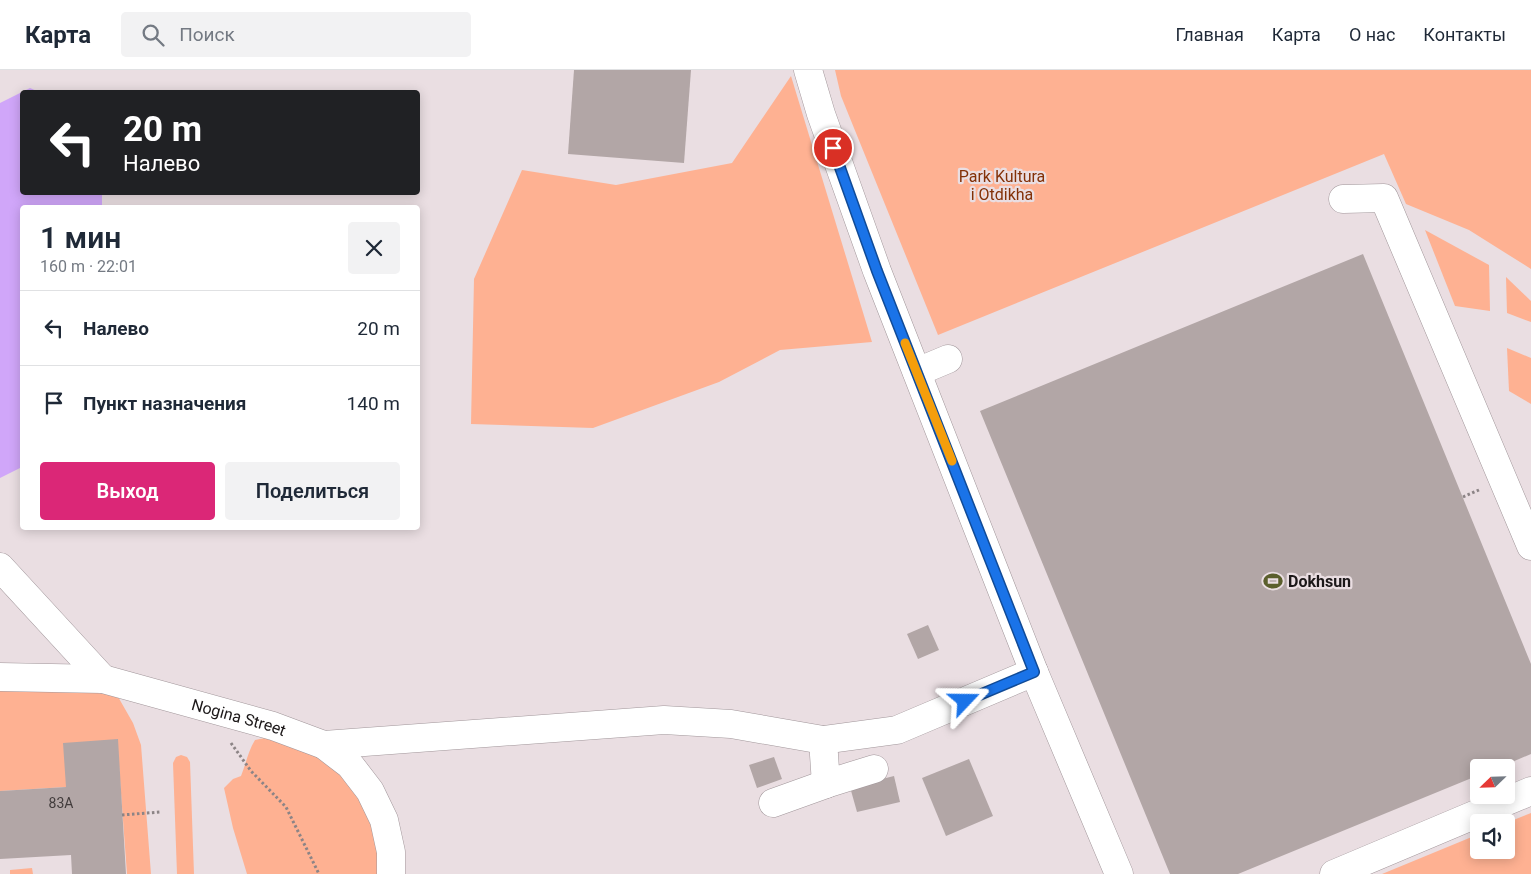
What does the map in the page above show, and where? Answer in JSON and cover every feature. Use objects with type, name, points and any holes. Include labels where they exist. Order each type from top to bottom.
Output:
[{"type":"street","points":[[808,70],[821,114],[874,262],[1034,672],[1119,874]]},
{"type":"street","points":[[1343,199],[1384,198],[1531,546]]},
{"type":"street","points":[[917,372],[948,359]]},
{"type":"street","points":[[0,567],[103,679]]},
{"type":"street","points":[[324,745],[664,720],[731,724],[823,740],[897,730],[1034,672]]},
{"type":"street","name":"Nogina Street","points":[[0,677],[103,679],[274,726],[324,745],[350,764],[370,791],[384,820],[391,852],[391,874]]},
{"type":"street","points":[[823,740],[826,784]]},
{"type":"street","points":[[772,803],[874,769]]},
{"type":"street","points":[[1334,874],[1531,791]]},
{"type":"path","points":[[207,708],[250,771],[286,807],[319,874]]},
{"type":"path","points":[[122,815],[160,812]]},
{"type":"green space","name":"Park Kultura i Otdikha","points":[[835,70],[1531,70],[1531,269],[1469,230],[1406,204],[1384,154],[938,335],[841,96]]},
{"type":"green space","points":[[791,76],[872,342],[780,350],[719,382],[593,428],[471,424],[474,279],[522,170],[616,185],[732,163]]},
{"type":"green space","points":[[1425,230],[1489,265],[1490,311],[1455,306]]},
{"type":"green space","points":[[1506,277],[1531,301],[1531,322],[1507,313]]},
{"type":"green space","points":[[1507,348],[1531,358],[1531,404],[1509,391]]},
{"type":"green space","points":[[38,687],[117,695],[133,723],[141,745],[151,874],[127,874],[117,739],[66,787],[0,791],[0,688]]},
{"type":"green space","points":[[265,738],[302,750],[327,762],[355,787],[369,813],[378,845],[379,874],[247,874],[233,828],[224,788],[233,779],[241,776],[255,740]]},
{"type":"green space","points":[[181,755],[187,757],[190,762],[194,874],[177,874],[173,763],[176,757]]},
{"type":"green space","points":[[1531,813],[1531,874],[1382,874],[1470,838],[1470,859],[1515,859],[1515,819]]},
{"type":"green space","points":[[32,868],[33,874],[10,874],[10,870]]},
{"type":"shaded area","points":[[20,93],[20,195],[102,195],[102,205],[20,205],[20,468],[0,478],[0,103]]},
{"type":"building","points":[[574,70],[691,70],[684,163],[568,154]]},
{"type":"building","name":"Dokhsun","points":[[1363,254],[1531,664],[1531,754],[1515,761],[1515,759],[1470,759],[1470,779],[1238,874],[1170,874],[980,411]]},
{"type":"building","points":[[928,625],[939,650],[918,659],[907,634]]},
{"type":"building","points":[[118,739],[126,874],[72,874],[71,855],[0,859],[0,791],[66,787],[63,743]]},
{"type":"building","points":[[774,757],[782,779],[757,788],[749,765]]},
{"type":"building","points":[[969,759],[993,816],[946,836],[922,778]]},
{"type":"building","points":[[894,776],[900,802],[857,812],[850,787]]},
{"type":"slow traffic","points":[[905,343],[952,461]]},
{"type":"place","name":"Dokhsun","points":[[1273,581]]},
{"type":"route","points":[[833,148],[877,271],[1034,672],[965,701]]}]
